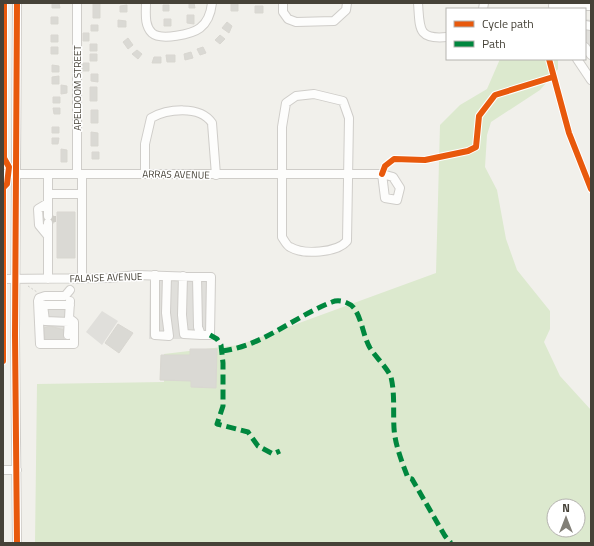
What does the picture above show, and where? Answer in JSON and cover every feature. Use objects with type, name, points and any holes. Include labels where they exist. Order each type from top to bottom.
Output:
[{"type":"street","points":[[17,3],[17,543]]},
{"type":"street","name":"APELDOOM STREET","points":[[76,3],[80,174],[82,194],[82,279]]},
{"type":"street","points":[[146,3],[147,24],[153,34],[163,38],[192,32],[201,27],[211,13],[212,3]]},
{"type":"street","points":[[283,3],[284,12],[288,19],[296,22],[334,21],[346,10],[347,3]]},
{"type":"street","points":[[418,3],[420,28],[425,35],[433,38],[446,37]]},
{"type":"street","points":[[553,6],[591,6]]},
{"type":"street","points":[[577,60],[591,80]]},
{"type":"street","points":[[314,94],[343,101],[349,118],[348,173],[347,241],[342,247],[331,251],[309,251],[289,247],[282,238],[282,127],[286,104],[296,96],[314,94]]},
{"type":"street","points":[[145,174],[145,144],[151,118],[161,112],[195,111],[208,116],[212,123],[216,174]]},
{"type":"street","name":"ARRAS AVENUE","points":[[3,174],[382,174]]},
{"type":"street","points":[[48,174],[48,279]]},
{"type":"street","points":[[48,194],[82,194]]},
{"type":"street","points":[[48,236],[39,224],[38,208],[49,216]]},
{"type":"street","name":"FALAISE AVENUE","points":[[3,278],[82,279],[137,275],[211,277],[210,335],[200,335]]},
{"type":"street","points":[[155,275],[152,308],[155,335],[169,336],[184,334],[200,335],[198,327],[197,277]]},
{"type":"street","points":[[167,276],[166,313],[169,336]]},
{"type":"street","points":[[183,276],[182,315],[184,334]]},
{"type":"street","points":[[68,335],[70,279]]},
{"type":"street","points":[[70,290],[64,296],[41,297],[38,301],[40,344],[74,344],[74,322],[69,320],[45,321],[43,305],[70,305]]},
{"type":"street","points":[[3,470],[17,470]]},
{"type":"path","points":[[28,278],[28,286],[37,291],[41,297]]},
{"type":"green space","points":[[500,60],[558,60],[558,69],[540,90],[491,122],[487,135],[485,167],[497,190],[506,239],[517,270],[550,311],[550,329],[544,342],[560,376],[591,410],[591,543],[35,543],[37,384],[164,382],[164,354],[239,345],[436,273],[440,125],[460,105],[487,89]]},
{"type":"shaded area","points":[[586,19],[591,20],[591,62],[586,54]]},
{"type":"shaded area","points":[[150,276],[213,277],[212,339],[149,339]]},
{"type":"shaded area","points":[[68,297],[64,330],[44,328],[44,298]]},
{"type":"shaded area","points":[[102,311],[118,321],[102,345],[86,332]]},
{"type":"building","points":[[52,3],[59,3],[60,8],[52,8]]},
{"type":"building","points":[[189,3],[194,3],[195,8],[189,8]]},
{"type":"building","points":[[93,4],[100,4],[100,18],[93,18]]},
{"type":"building","points":[[231,4],[238,4],[238,11],[231,11]]},
{"type":"building","points":[[127,5],[127,12],[120,12],[120,6]]},
{"type":"building","points":[[163,5],[169,5],[169,11],[163,11]]},
{"type":"building","points":[[255,6],[263,6],[263,13],[255,13]]},
{"type":"building","points":[[187,15],[194,15],[194,24],[187,23]]},
{"type":"building","points":[[51,17],[58,17],[58,24],[51,24]]},
{"type":"building","points":[[164,19],[171,19],[171,26],[164,26]]},
{"type":"building","points":[[118,20],[126,21],[126,27],[118,27]]},
{"type":"building","points":[[227,22],[232,26],[229,33],[222,28]]},
{"type":"building","points":[[91,25],[98,25],[98,31],[91,31]]},
{"type":"building","points":[[83,33],[89,33],[89,41],[83,41]]},
{"type":"building","points":[[51,35],[58,35],[58,42],[51,42]]},
{"type":"building","points":[[220,35],[225,39],[220,44],[215,40]]},
{"type":"building","points":[[128,38],[133,45],[128,49],[123,42]]},
{"type":"building","points":[[90,44],[97,44],[97,51],[90,51]]},
{"type":"building","points":[[51,47],[58,47],[58,54],[51,54]]},
{"type":"building","points":[[203,47],[206,53],[200,55],[197,49]]},
{"type":"building","points":[[137,50],[142,54],[138,59],[132,54]]},
{"type":"building","points":[[191,52],[193,58],[185,60],[184,54]]},
{"type":"building","points":[[90,54],[97,54],[97,61],[90,61]]},
{"type":"building","points":[[166,55],[175,55],[175,62],[167,62]]},
{"type":"building","points":[[154,57],[161,57],[161,63],[152,63]]},
{"type":"building","points":[[83,63],[89,63],[89,71],[82,71]]},
{"type":"building","points":[[52,65],[59,66],[59,72],[52,72]]},
{"type":"building","points":[[91,74],[98,74],[98,82],[91,81]]},
{"type":"building","points":[[59,76],[59,84],[52,84],[52,77]]},
{"type":"building","points":[[61,85],[67,86],[67,93],[61,94]]},
{"type":"building","points":[[90,87],[97,87],[97,101],[90,101]]},
{"type":"building","points":[[53,97],[60,97],[60,103],[53,103]]},
{"type":"building","points":[[53,108],[60,108],[60,114],[54,114]]},
{"type":"building","points":[[91,110],[98,110],[98,123],[91,123]]},
{"type":"building","points":[[52,127],[59,127],[59,133],[52,133]]},
{"type":"building","points":[[91,132],[98,133],[98,146],[91,146]]},
{"type":"building","points":[[52,138],[59,138],[58,144],[52,144]]},
{"type":"building","points":[[61,149],[67,150],[67,162],[61,162]]},
{"type":"building","points":[[92,152],[99,152],[99,159],[92,159]]},
{"type":"building","points":[[57,212],[75,212],[75,258],[57,258]]},
{"type":"building","points":[[42,216],[54,216],[54,223],[42,222]]},
{"type":"building","points":[[118,324],[133,333],[119,353],[105,343]]},
{"type":"building","points":[[50,326],[64,330],[64,342],[45,344],[44,328]]},
{"type":"building","points":[[190,349],[217,349],[216,388],[191,387],[191,381],[160,380],[161,355],[190,355]]},
{"type":"tunnel","points":[[52,216],[52,222]]},
{"type":"marked path","points":[[222,351],[237,348],[265,337],[332,302],[341,301],[352,306],[357,312],[370,348],[391,377],[396,441],[408,478],[412,479],[445,536],[451,543]]},
{"type":"marked path","points":[[210,335],[217,339],[221,345],[223,363],[223,406],[217,424],[248,432],[258,446],[273,454],[280,451]]},
{"type":"cycle path","points":[[3,361],[3,188],[7,184],[9,167],[4,158],[4,3]]},
{"type":"cycle path","points":[[17,3],[15,335],[17,543]]},
{"type":"cycle path","points":[[549,60],[569,133],[591,189]]},
{"type":"cycle path","points":[[382,174],[385,166],[394,159],[425,160],[468,151],[476,147],[479,116],[495,95],[553,77]]}]
